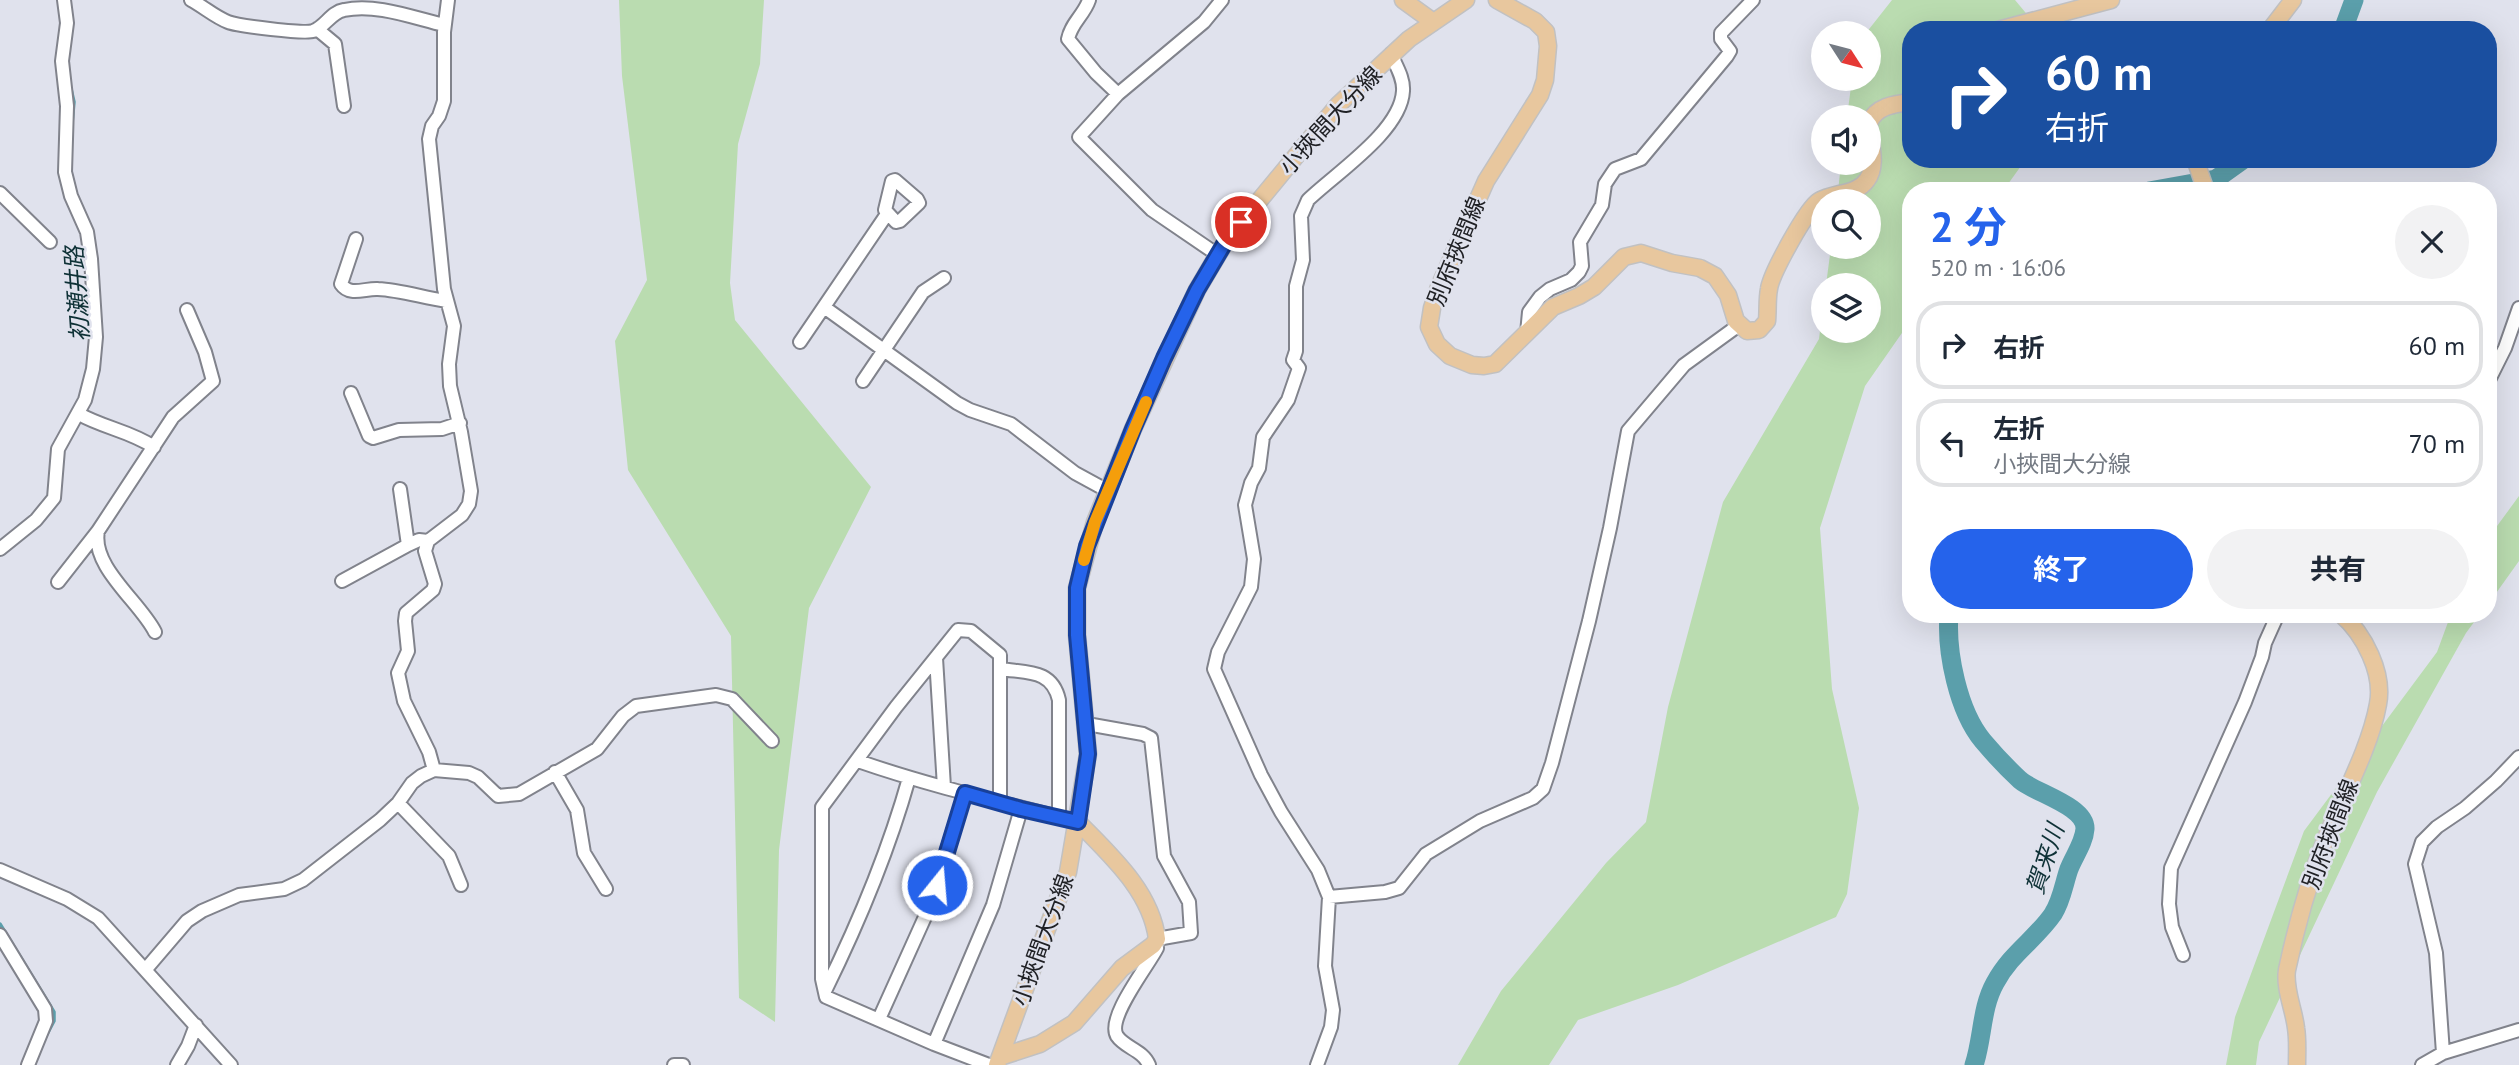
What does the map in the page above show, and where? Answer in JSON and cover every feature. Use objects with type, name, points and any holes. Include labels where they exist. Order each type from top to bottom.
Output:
[{"type":"main road","points":[[1403,0],[1432,21],[1466,0]]},
{"type":"main road","name":"別府挾間線","points":[[1497,0],[1535,21],[1546,32],[1548,46],[1544,84],[1538,99],[1486,181],[1434,299],[1429,327],[1433,339],[1446,354],[1476,366],[1491,365],[1498,362],[1553,307],[1594,287],[1619,260],[1641,253],[1700,268],[1715,276],[1728,295],[1739,326]]},
{"type":"main road","points":[[2032,21],[2111,0]]},
{"type":"main road","points":[[2277,21],[2293,0]]},
{"type":"main road","name":"小挾間大分線","points":[[995,1062],[1068,872],[1078,822],[1088,754],[1077,635],[1077,588],[1087,546],[1108,491],[1164,358],[1197,290],[1226,241],[1338,105],[1391,54],[1432,21]]},
{"type":"main road","points":[[1881,109],[1902,104]]},
{"type":"main road","points":[[1739,326],[1753,331],[1764,326],[1767,321],[1768,290],[1773,276],[1816,202],[1859,188],[1868,175]]},
{"type":"main road","name":"別府挾間線","points":[[2297,1065],[2297,1031],[2286,975],[2308,888],[2365,747],[2379,703],[2378,683],[2370,656],[2359,633],[2350,623]]},
{"type":"main road","points":[[1078,822],[1142,896],[1154,919],[1155,942]]},
{"type":"main road","name":"小挾間大分線","points":[[995,1062],[1040,1044],[1074,1023],[1122,968],[1155,942]]},
{"type":"street","points":[[0,549],[36,520],[54,498],[58,449],[79,414],[93,369],[96,337],[91,259],[87,232],[71,196],[65,172],[67,106],[62,61],[67,23],[64,0]]},
{"type":"street","points":[[191,0],[217,17],[235,24],[304,32],[317,29],[346,9],[385,11],[444,25]]},
{"type":"street","points":[[433,770],[429,752],[404,701],[398,673],[408,651],[406,613],[433,590],[435,584],[425,551],[428,541],[462,515],[470,504],[471,491],[460,423],[450,386],[449,364],[454,326],[443,289],[429,139],[444,101],[444,25],[448,0]]},
{"type":"street","points":[[1089,0],[1083,13],[1070,27],[1068,38],[1096,73],[1118,94]]},
{"type":"street","points":[[1218,255],[1152,210],[1079,137],[1118,94],[1197,29],[1222,0]]},
{"type":"street","points":[[1527,332],[1529,312],[1540,297],[1549,289],[1572,280],[1579,272],[1582,266],[1580,242],[1602,205],[1605,184],[1615,169],[1641,159],[1727,56],[1730,51],[1721,39],[1721,33],[1753,0]]},
{"type":"street","points":[[317,29],[335,44],[344,106]]},
{"type":"street","points":[[1317,1065],[1331,1027],[1332,1010],[1325,966],[1329,897],[1318,870],[1261,775],[1214,669],[1219,652],[1251,587],[1254,559],[1245,505],[1251,483],[1259,468],[1264,436],[1288,400],[1299,368],[1293,360],[1296,351],[1296,286],[1303,260],[1301,215],[1308,200],[1388,126],[1399,108],[1403,91],[1402,79],[1391,54]]},
{"type":"street","points":[[0,193],[50,242]]},
{"type":"street","points":[[800,342],[887,214]]},
{"type":"street","points":[[356,239],[341,284],[344,289],[349,292],[378,289],[447,301]]},
{"type":"street","points":[[863,381],[923,292],[944,278]]},
{"type":"street","points":[[824,307],[970,410],[1012,425],[1076,472],[1108,491]]},
{"type":"street","points":[[2497,364],[2519,308]]},
{"type":"street","points":[[58,582],[98,531],[173,417],[213,381],[205,352],[187,310]]},
{"type":"street","points":[[1329,897],[1385,892],[1399,888],[1426,854],[1480,821],[1534,798],[1543,789],[1589,621],[1628,431],[1684,365],[1739,326]]},
{"type":"street","points":[[351,393],[369,436],[373,438],[398,430],[442,429],[460,423]]},
{"type":"street","points":[[79,414],[102,426],[128,432],[154,447]]},
{"type":"street","points":[[400,489],[408,545]]},
{"type":"street","points":[[98,531],[97,540],[102,556],[113,577],[148,618],[155,632]]},
{"type":"street","points":[[342,581],[408,545],[428,541]]},
{"type":"street","points":[[2183,955],[2172,927],[2169,904],[2171,868],[2245,702],[2274,623]]},
{"type":"street","points":[[995,1062],[934,1044],[826,997],[822,979],[822,807],[958,630],[971,631],[1000,655],[1000,803]]},
{"type":"street","points":[[936,658],[944,788]]},
{"type":"street","points":[[1000,669],[1041,674],[1048,678],[1057,690],[1059,817]]},
{"type":"street","points":[[146,969],[195,915],[239,895],[284,889],[296,884],[336,855],[398,803],[412,783],[433,770],[469,773],[498,796],[519,794],[597,749],[623,716],[636,706],[716,695],[732,699],[772,741]]},
{"type":"street","points":[[1087,724],[1143,734],[1151,738],[1164,856],[1189,902],[1191,933],[1155,942],[1157,948],[1149,966],[1119,1011],[1114,1026],[1117,1037],[1138,1051],[1149,1065]]},
{"type":"street","points":[[2444,1053],[2436,953],[2415,864],[2422,842],[2496,781],[2519,757]]},
{"type":"street","points":[[858,761],[944,788],[1078,822]]},
{"type":"street","points":[[555,772],[577,810],[584,853],[606,889]]},
{"type":"street","points":[[825,991],[860,921],[897,821],[909,778]]},
{"type":"street","points":[[879,1019],[929,908],[965,793]]},
{"type":"street","points":[[398,803],[449,856],[461,885]]},
{"type":"street","points":[[934,1044],[993,905],[1021,809]]},
{"type":"street","points":[[0,870],[90,912],[107,926],[231,1065]]},
{"type":"street","points":[[0,935],[45,1009],[46,1021],[28,1065]]},
{"type":"street","points":[[177,1065],[196,1025]]},
{"type":"street","points":[[2422,1065],[2444,1053],[2519,1030]]},
{"type":"street","points":[[674,1065],[683,1065]]},
{"type":"green space","points":[[619,0],[764,0],[760,64],[738,144],[730,283],[735,320],[871,487],[809,608],[779,850],[775,1022],[739,998],[731,636],[628,470],[615,341],[647,280],[622,76]]},
{"type":"green space","points":[[1892,0],[2015,0],[2032,21],[1902,21],[1902,168],[2020,168],[2009,182],[1902,182],[1902,333],[1865,386],[1820,528],[1832,689],[1859,808],[1847,894],[1836,917],[1678,985],[1578,1020],[1549,1065],[1458,1065],[1501,991],[1606,863],[1646,822],[1668,707],[1723,502],[1817,343],[1881,343],[1881,273],[1828,273],[1829,259],[1881,259],[1881,189],[1838,189],[1840,175],[1881,175],[1881,105],[1849,105],[1850,91],[1881,91],[1881,21],[1875,21]]},
{"type":"green space","points":[[2519,496],[2519,561],[2497,592],[2497,526]]},
{"type":"green space","points":[[2448,623],[2473,623],[2377,792],[2259,1042],[2256,1065],[2226,1065],[2235,1017],[2304,831],[2437,652]]},
{"type":"waterway","points":[[2346,21],[2354,0]]},
{"type":"waterway","name":"初瀬井路","points":[[71,89],[74,102],[72,123]]},
{"type":"waterway","points":[[2199,182],[2216,179],[2231,168]]},
{"type":"waterway","name":"初瀬井路","points":[[92,394],[99,368]]},
{"type":"waterway","name":"賀来川","points":[[1949,623],[1952,663],[1960,698],[1974,728],[2020,780],[2077,813],[2085,829],[2056,909],[2008,963],[1990,993],[1974,1065]]},
{"type":"waterway","name":"初瀬井路","points":[[0,924],[54,1012],[54,1021],[45,1038]]},
{"type":"slow traffic","points":[[1084,560],[1095,522],[1146,402]]},
{"type":"route","points":[[937,885],[965,793],[1078,822],[1088,754],[1077,635],[1077,588],[1087,546],[1164,358],[1197,290],[1226,241],[1241,222]]}]
